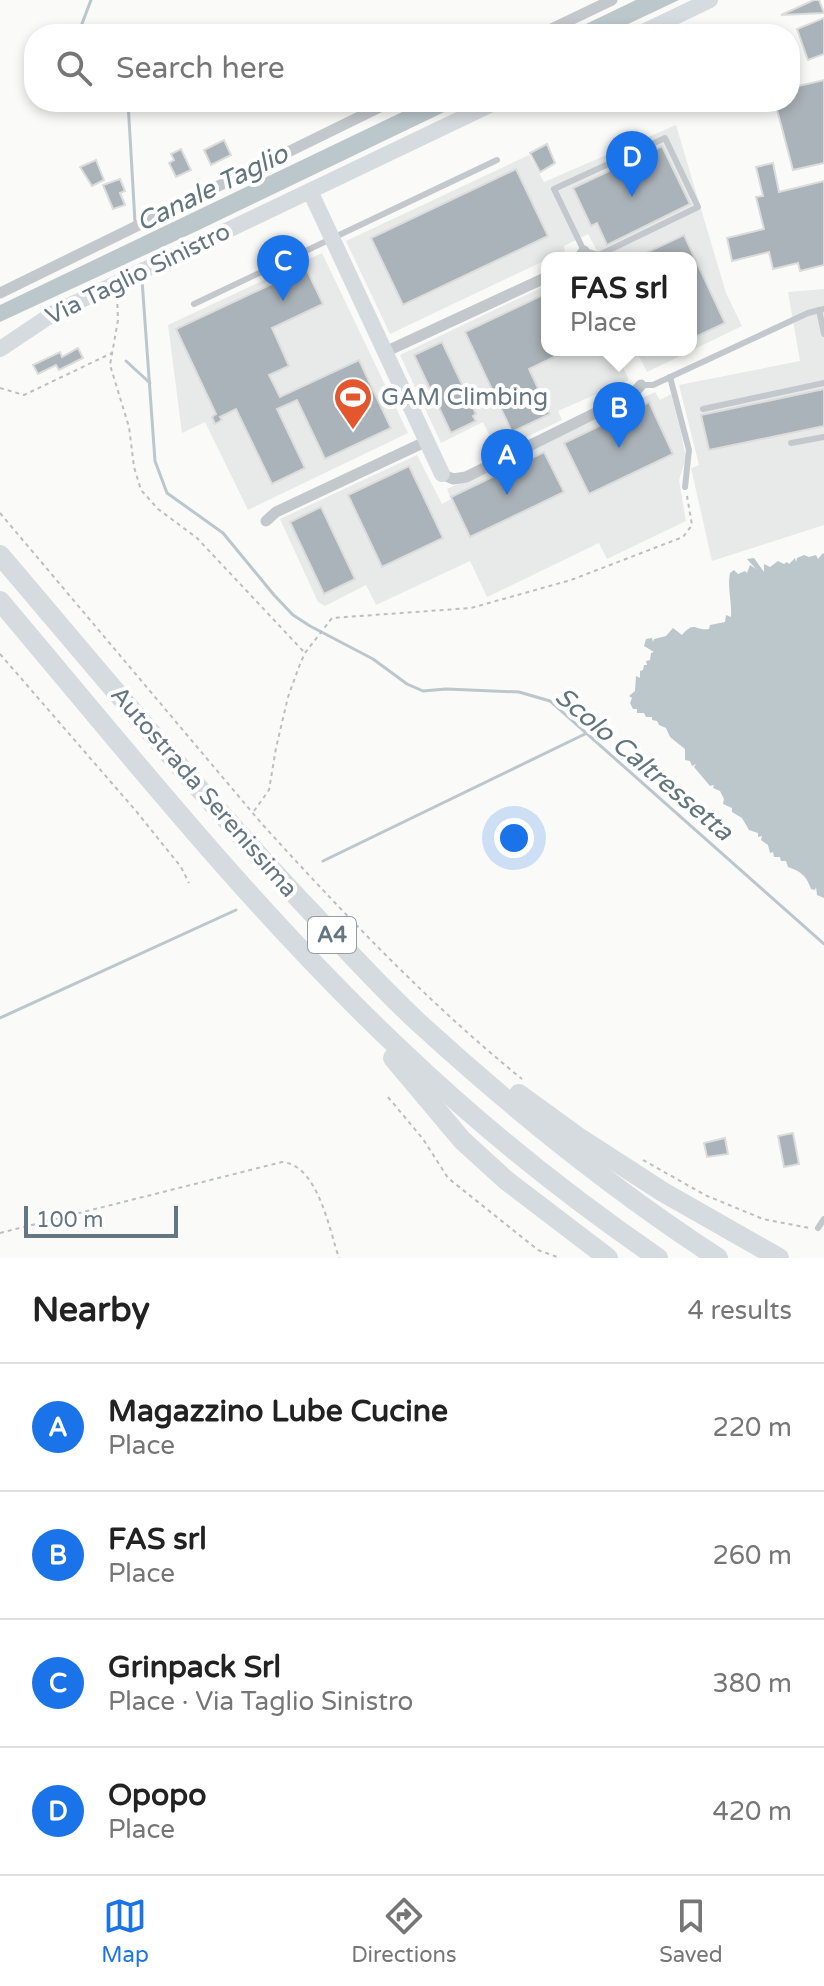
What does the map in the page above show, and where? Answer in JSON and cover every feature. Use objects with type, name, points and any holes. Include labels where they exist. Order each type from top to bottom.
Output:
[{"type":"highway","name":"Autostrada Serenissima","points":[[0,555],[208,799],[346,949],[418,1021],[510,1103],[655,1216],[718,1258]]},
{"type":"highway","name":"Autostrada Serenissima","points":[[0,601],[209,847],[349,999],[405,1054],[541,1170],[658,1258]]},
{"type":"highway","points":[[209,847],[232,882],[337,1001],[388,1052],[462,1140],[507,1181],[608,1258]]},
{"type":"highway","points":[[346,949],[497,1078],[581,1139],[663,1192],[779,1258]]},
{"type":"main road","points":[[660,24],[710,0]]},
{"type":"main road","name":"Via Taglio Sinistro","points":[[0,349],[54,313],[475,112]]},
{"type":"main road","points":[[310,191],[442,474]]},
{"type":"street","points":[[562,24],[612,0]]},
{"type":"street","points":[[0,293],[370,112]]},
{"type":"street","points":[[385,352],[541,280]]},
{"type":"street","points":[[442,474],[453,479],[466,477],[632,395],[641,385]]},
{"type":"street","points":[[266,521],[276,512],[427,441]]},
{"type":"lane","points":[[581,252],[554,189],[665,138],[698,207],[605,252]]},
{"type":"lane","points":[[194,304],[497,160]]},
{"type":"lane","points":[[641,385],[653,385],[808,313],[821,310],[824,334]]},
{"type":"lane","points":[[670,377],[689,450],[685,487]]},
{"type":"lane","points":[[703,409],[824,383]]},
{"type":"lane","points":[[791,443],[824,437]]},
{"type":"lane","points":[[818,1228],[824,1219]]},
{"type":"path","points":[[116,283],[118,320],[110,365],[129,427],[134,467],[141,490],[158,509],[197,538],[305,653]]},
{"type":"path","points":[[0,388],[17,394],[31,392],[112,353]]},
{"type":"path","points":[[253,812],[269,790],[285,710],[305,653],[316,642],[326,624],[339,615],[407,614],[471,608],[584,575],[683,537],[692,525],[685,487]]},
{"type":"path","points":[[0,513],[306,873],[415,987],[521,1078]]},
{"type":"path","points":[[0,654],[136,811],[181,867],[189,883]]},
{"type":"path","points":[[388,1097],[423,1139],[448,1178],[538,1250],[560,1258]]},
{"type":"path","points":[[633,1157],[647,1161],[705,1195],[763,1219],[818,1228]]},
{"type":"path","points":[[0,1233],[282,1162],[298,1166],[311,1181],[339,1258]]},
{"type":"shaded area","points":[[636,0],[679,0],[628,24],[586,24]]},
{"type":"shaded area","points":[[402,112],[444,112],[0,322],[0,305]]},
{"type":"shaded area","points":[[676,125],[726,293],[742,326],[697,348],[697,252],[598,252],[588,234],[564,246],[563,252],[541,252],[541,262],[390,334],[346,241],[529,155],[544,182]]},
{"type":"shaded area","points":[[322,253],[408,433],[248,510],[205,422],[182,433],[168,325]]},
{"type":"shaded area","points":[[541,288],[541,356],[618,356],[629,380],[558,411],[562,420],[497,451],[483,422],[441,443],[400,355]]},
{"type":"shaded area","points":[[824,289],[824,525],[712,561],[691,468],[699,465],[679,385],[800,361],[788,292]]},
{"type":"shaded area","points":[[639,356],[680,356],[647,372]]},
{"type":"shaded area","points":[[655,392],[660,400],[671,394],[681,432],[686,458],[679,480],[686,521],[607,559],[599,543],[487,597],[470,561],[376,605],[366,585],[325,606],[318,602],[280,519],[417,455],[442,504],[451,499],[447,489]]},
{"type":"shaded area","points":[[823,553],[824,898],[817,895],[816,887],[815,890],[811,889],[802,874],[788,867],[780,857],[774,857],[773,852],[770,853],[768,845],[761,840],[762,836],[758,837],[758,833],[749,830],[742,818],[732,812],[732,808],[723,804],[720,791],[713,788],[714,785],[710,786],[694,767],[696,764],[692,766],[690,761],[685,760],[685,749],[652,717],[637,713],[629,696],[635,691],[636,676],[640,678],[640,671],[654,652],[644,646],[646,639],[652,638],[653,642],[666,636],[673,628],[682,635],[692,627],[709,629],[710,625],[725,622],[726,615],[731,617],[730,573],[734,570],[738,574],[747,573],[750,565],[756,569],[747,559],[754,558],[764,572],[764,564],[770,567],[778,561],[789,564],[804,555],[816,555],[818,559]]},
{"type":"building","points":[[819,0],[824,13],[781,15]]},
{"type":"building","points":[[824,18],[824,54],[808,60],[800,28]]},
{"type":"building","points":[[824,80],[824,163],[793,170],[778,112],[800,112],[800,86]]},
{"type":"building","points":[[224,140],[231,155],[211,165],[204,150]]},
{"type":"building","points":[[547,144],[555,163],[540,172],[530,153]]},
{"type":"building","points":[[662,146],[690,204],[607,245],[597,223],[591,226],[573,188]]},
{"type":"building","points":[[181,149],[191,170],[176,177],[169,163],[174,160],[171,154]]},
{"type":"building","points":[[96,160],[104,180],[92,186],[80,167]]},
{"type":"building","points":[[773,163],[779,192],[824,181],[824,265],[800,271],[798,263],[773,269],[769,252],[732,261],[727,238],[764,229],[756,197],[763,196],[756,167]]},
{"type":"building","points":[[516,169],[548,236],[403,305],[371,238]]},
{"type":"building","points":[[120,179],[125,191],[120,193],[125,205],[113,209],[103,185]]},
{"type":"building","points":[[684,235],[692,252],[648,252]]},
{"type":"building","points":[[697,263],[725,323],[697,336]]},
{"type":"building","points":[[306,268],[323,304],[272,328],[289,366],[269,375],[280,397],[359,360],[391,428],[325,459],[297,400],[277,409],[305,468],[272,484],[236,409],[220,417],[222,420],[215,424],[212,417],[216,414],[176,329]]},
{"type":"building","points":[[541,296],[541,356],[556,356],[529,369],[550,414],[512,432],[465,332]]},
{"type":"building","points":[[442,342],[476,414],[473,416],[476,421],[451,433],[414,355]]},
{"type":"building","points":[[78,348],[83,358],[59,370],[56,365],[38,374],[33,365],[60,352],[62,357]]},
{"type":"building","points":[[824,389],[824,426],[709,450],[701,415]]},
{"type":"building","points":[[649,402],[673,454],[589,494],[564,443]]},
{"type":"building","points":[[544,452],[564,492],[470,537],[451,497]]},
{"type":"building","points":[[409,466],[443,538],[382,567],[348,495]]},
{"type":"building","points":[[321,507],[355,579],[324,594],[290,522]]},
{"type":"building","points":[[793,1133],[799,1164],[784,1167],[778,1136]]},
{"type":"building","points":[[725,1138],[728,1154],[707,1157],[704,1143]]},
{"type":"waterway","name":"Scolo Caltressetta","points":[[82,24],[91,0]]},
{"type":"waterway","name":"Scolo Caltressetta","points":[[129,112],[135,222]]},
{"type":"waterway","name":"Scolo Caltressetta","points":[[142,280],[155,461],[167,493],[223,533],[293,615],[373,659],[407,684],[423,691],[519,692],[550,701],[824,944]]},
{"type":"waterway","points":[[126,361],[150,383]]},
{"type":"waterway","points":[[323,861],[587,733]]},
{"type":"waterway","points":[[0,1018],[236,910]]},
{"type":"place","name":"Opopo","points":[[632,197]]},
{"type":"place","name":"Grinpack Srl","points":[[283,301]]},
{"type":"place","name":"GAM Climbing","points":[[353,431]]},
{"type":"place","name":"FAS srl","points":[[619,448]]},
{"type":"place","name":"Magazzino Lube Cucine","points":[[507,495]]},
{"type":"water label","name":"Canale Taglio","points":[[212,188]]}]
